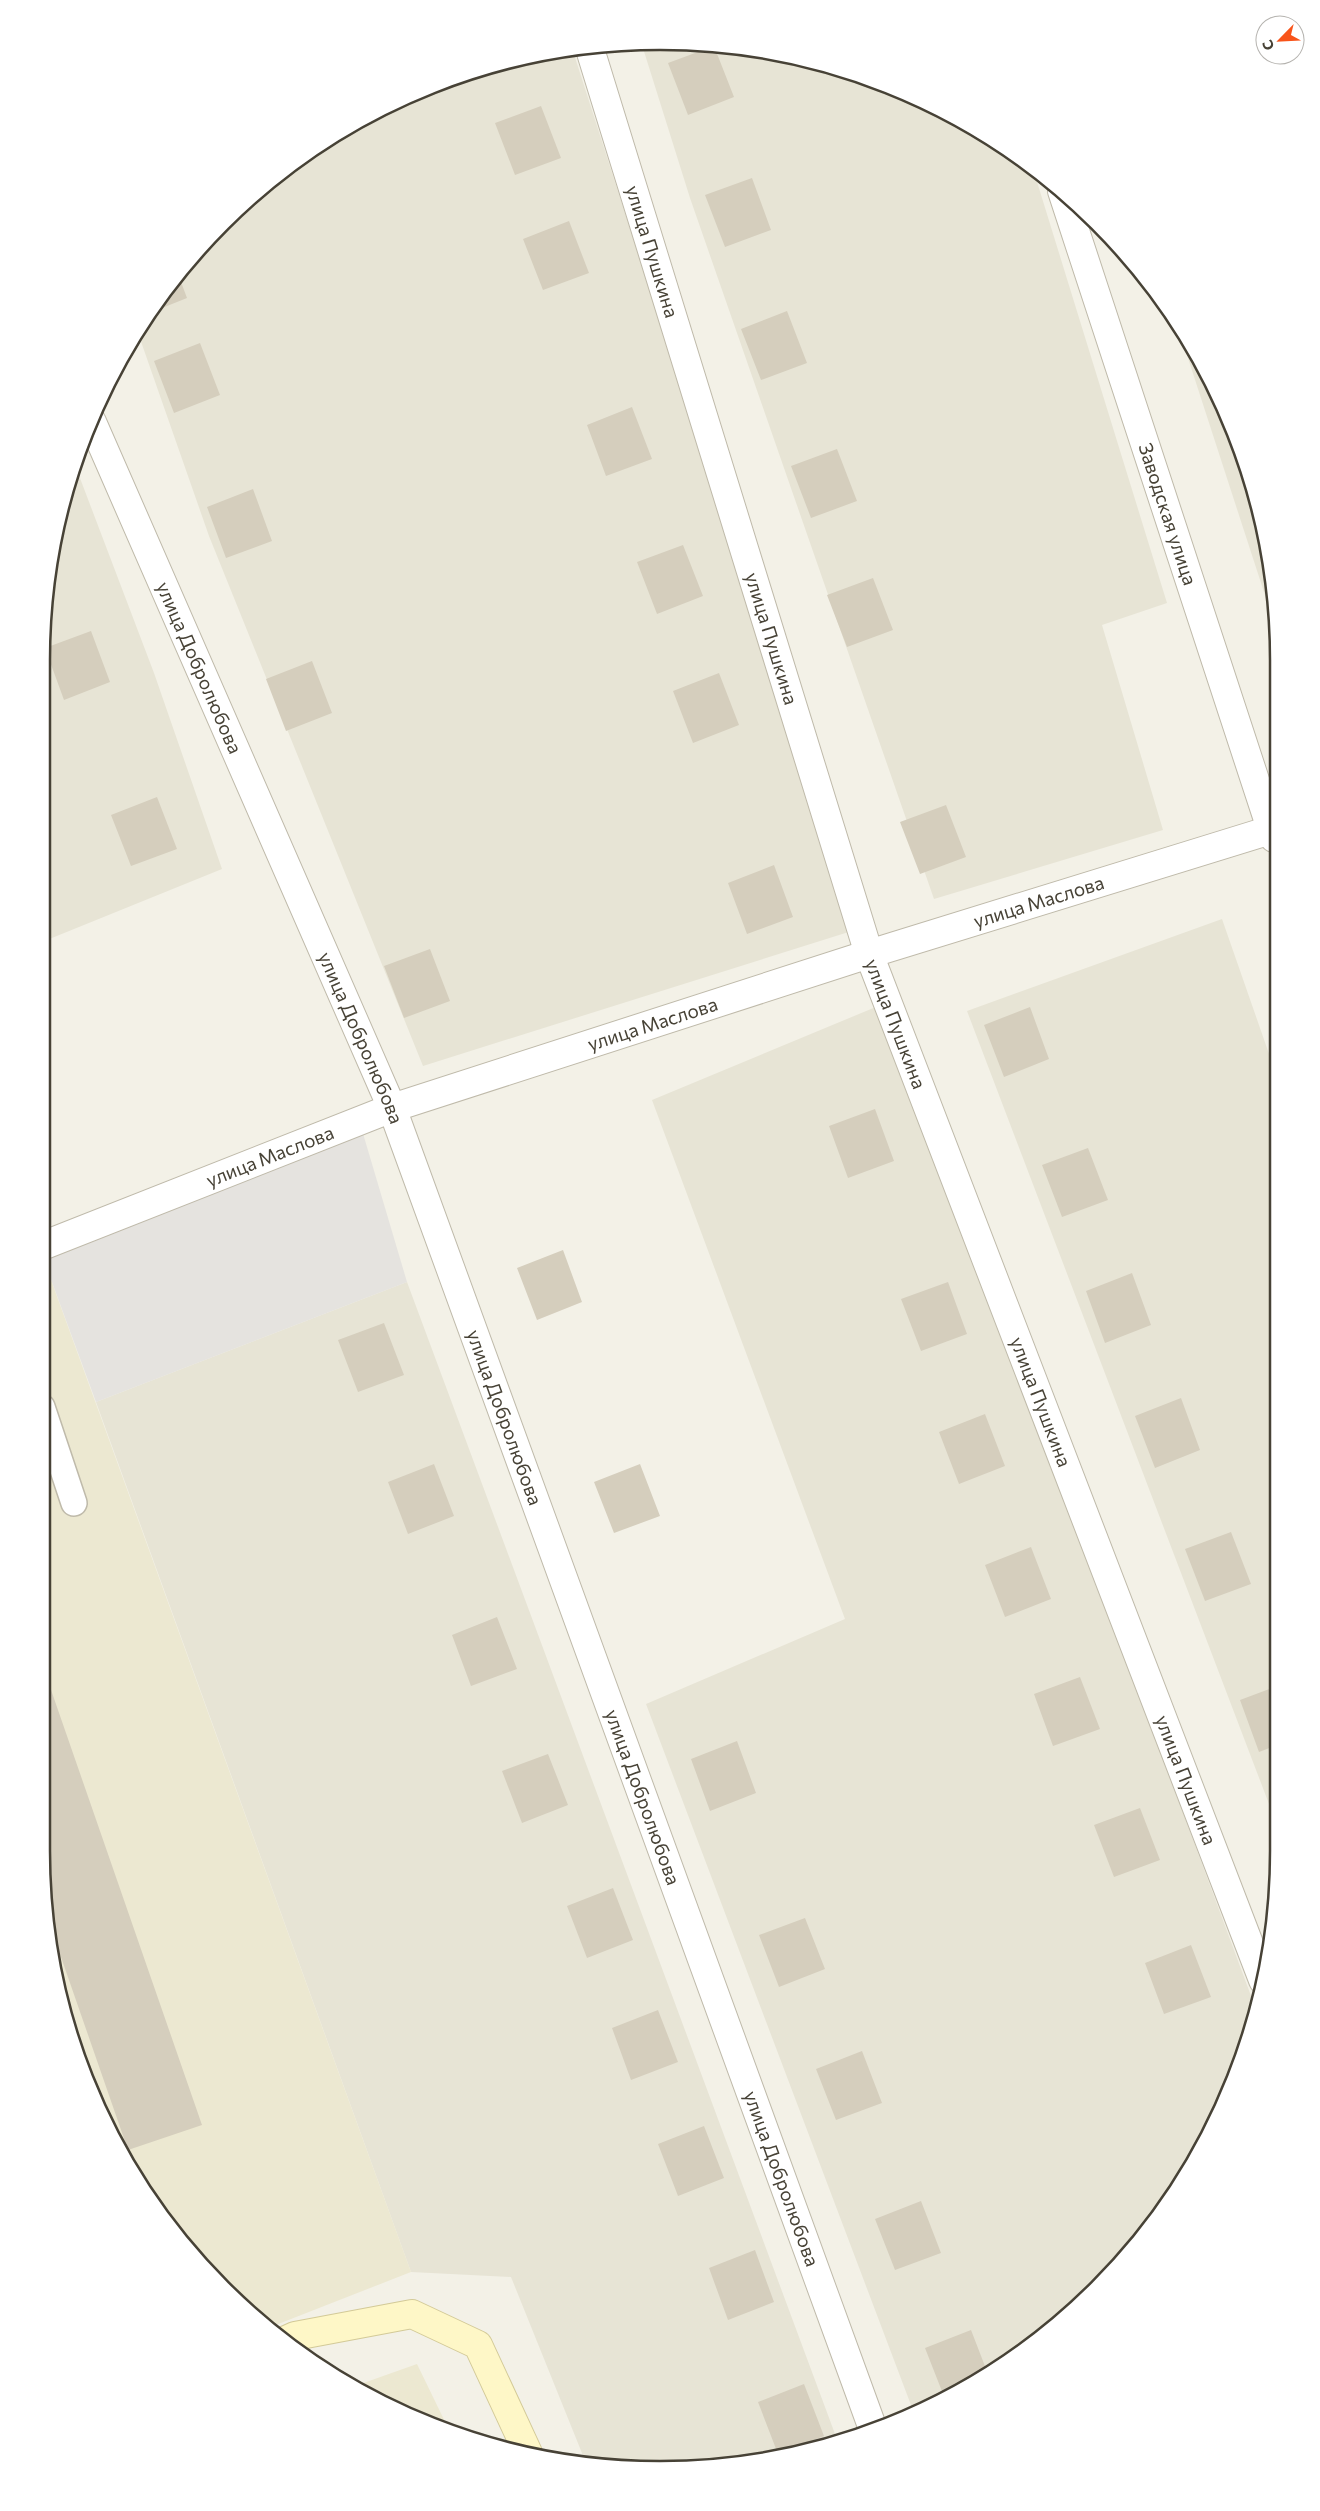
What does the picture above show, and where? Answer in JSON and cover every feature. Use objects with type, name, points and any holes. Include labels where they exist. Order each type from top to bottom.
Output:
[{"type":"street","name":"улица Пушкина","points":[[590,54],[870,954],[1258,1968]]},
{"type":"street","name":"Заводская улица","points":[[1067,206],[1270,823]]},
{"type":"street","name":"улица Добролюбова","points":[[95,429],[392,1108],[871,2423]]},
{"type":"street","name":"улица Маслова","points":[[50,1243],[392,1108],[870,954],[1270,833]]},
{"type":"street","points":[[292,2337],[412,2314],[478,2345],[524,2445]]},
{"type":"lane","points":[[50,1432],[74,1503]]},
{"type":"shaded area","points":[[644,50],[700,51],[740,55],[818,71],[856,82],[893,96],[965,132],[999,153],[1037,181],[1167,603],[1102,625],[1163,830],[934,899],[690,198]]},
{"type":"shaded area","points":[[575,56],[855,930],[423,1066],[209,536],[141,341],[176,289],[201,258],[258,201],[321,153],[355,132],[427,96],[464,82],[502,71]]},
{"type":"shaded area","points":[[1186,352],[1207,390],[1238,464],[1258,541],[1267,602]]},
{"type":"shaded area","points":[[79,475],[154,673],[222,869],[50,939],[51,620],[55,580],[62,541]]},
{"type":"shaded area","points":[[1222,919],[1270,1057],[1270,1807],[967,1011]]},
{"type":"shaded area","points":[[883,1004],[1252,1998],[1238,2047],[1207,2121],[1167,2190],[1119,2253],[1062,2310],[1031,2335],[965,2379],[912,2406],[646,1704],[845,1619],[652,1100]]},
{"type":"shaded area","points":[[359,1120],[407,1282],[96,1402],[50,1277],[50,1252]]},
{"type":"shaded area","points":[[50,1277],[411,2272],[276,2325],[258,2310],[201,2253],[153,2190],[113,2121],[82,2047],[62,1970],[55,1931],[51,1891]]},
{"type":"shaded area","points":[[407,1282],[835,2435],[779,2449],[740,2456],[700,2460],[620,2460],[583,2456],[511,2277],[411,2272],[96,1402]]},
{"type":"shaded area","points":[[417,2364],[445,2422],[390,2398],[363,2383]]},
{"type":"building","points":[[700,51],[717,53],[734,97],[688,115],[668,63]]},
{"type":"building","points":[[541,106],[561,158],[515,175],[495,123]]},
{"type":"building","points":[[752,178],[771,230],[725,247],[705,195]]},
{"type":"building","points":[[569,221],[589,273],[543,290],[523,239]]},
{"type":"building","points":[[181,283],[187,298],[162,308]]},
{"type":"building","points":[[787,311],[807,363],[761,380],[741,329]]},
{"type":"building","points":[[200,343],[220,395],[174,413],[154,361]]},
{"type":"building","points":[[632,407],[652,459],[606,476],[587,425]]},
{"type":"building","points":[[837,449],[857,501],[811,518],[791,466]]},
{"type":"building","points":[[253,489],[272,541],[226,558],[207,507]]},
{"type":"building","points":[[683,545],[703,596],[657,614],[637,562]]},
{"type":"building","points":[[873,578],[893,630],[847,647],[827,595]]},
{"type":"building","points":[[91,631],[110,682],[64,700],[50,662],[50,646]]},
{"type":"building","points":[[312,661],[332,713],[286,731],[266,679]]},
{"type":"building","points":[[719,673],[739,725],[693,743],[673,691]]},
{"type":"building","points":[[157,797],[177,849],[131,866],[111,815]]},
{"type":"building","points":[[946,805],[966,857],[920,874],[900,822]]},
{"type":"building","points":[[774,865],[793,917],[747,934],[728,883]]},
{"type":"building","points":[[430,949],[450,1001],[404,1018],[384,966]]},
{"type":"building","points":[[1030,1007],[1049,1059],[1004,1077],[984,1025]]},
{"type":"building","points":[[875,1109],[894,1161],[848,1178],[829,1126]]},
{"type":"building","points":[[1088,1148],[1108,1200],[1062,1217],[1042,1165]]},
{"type":"building","points":[[563,1250],[582,1302],[537,1320],[517,1268]]},
{"type":"building","points":[[1132,1273],[1151,1325],[1105,1343],[1086,1291]]},
{"type":"building","points":[[948,1282],[967,1334],[921,1351],[901,1299]]},
{"type":"building","points":[[384,1323],[404,1375],[358,1392],[338,1340]]},
{"type":"building","points":[[1181,1398],[1200,1450],[1155,1468],[1135,1416]]},
{"type":"building","points":[[985,1414],[1005,1466],[959,1484],[939,1432]]},
{"type":"building","points":[[434,1464],[454,1516],[408,1534],[388,1482]]},
{"type":"building","points":[[640,1464],[660,1516],[614,1533],[594,1482]]},
{"type":"building","points":[[1231,1532],[1251,1584],[1205,1601],[1185,1549]]},
{"type":"building","points":[[1031,1547],[1051,1599],[1005,1617],[985,1565]]},
{"type":"building","points":[[497,1617],[517,1669],[471,1686],[452,1635]]},
{"type":"building","points":[[1080,1677],[1100,1729],[1053,1746],[1034,1694]]},
{"type":"building","points":[[50,1687],[202,2125],[129,2150],[58,1949],[55,1931],[50,1851]]},
{"type":"building","points":[[1270,1689],[1270,1748],[1259,1752],[1240,1700]]},
{"type":"building","points":[[737,1741],[756,1793],[710,1811],[691,1759]]},
{"type":"building","points":[[548,1754],[568,1805],[522,1823],[502,1771]]},
{"type":"building","points":[[1140,1808],[1160,1860],[1114,1877],[1094,1825]]},
{"type":"building","points":[[613,1888],[633,1940],[587,1958],[567,1906]]},
{"type":"building","points":[[805,1918],[825,1969],[779,1987],[759,1935]]},
{"type":"building","points":[[1191,1945],[1211,1997],[1164,2014],[1145,1963]]},
{"type":"building","points":[[658,2010],[678,2062],[631,2080],[612,2028]]},
{"type":"building","points":[[862,2051],[882,2103],[836,2120],[816,2069]]},
{"type":"building","points":[[704,2126],[724,2178],[678,2196],[658,2144]]},
{"type":"building","points":[[921,2201],[941,2253],[895,2270],[875,2219]]},
{"type":"building","points":[[755,2250],[774,2302],[728,2320],[709,2268]]},
{"type":"building","points":[[971,2330],[985,2367],[942,2391],[925,2348]]},
{"type":"building","points":[[804,2384],[824,2436],[808,2442],[776,2449],[758,2402]]}]
